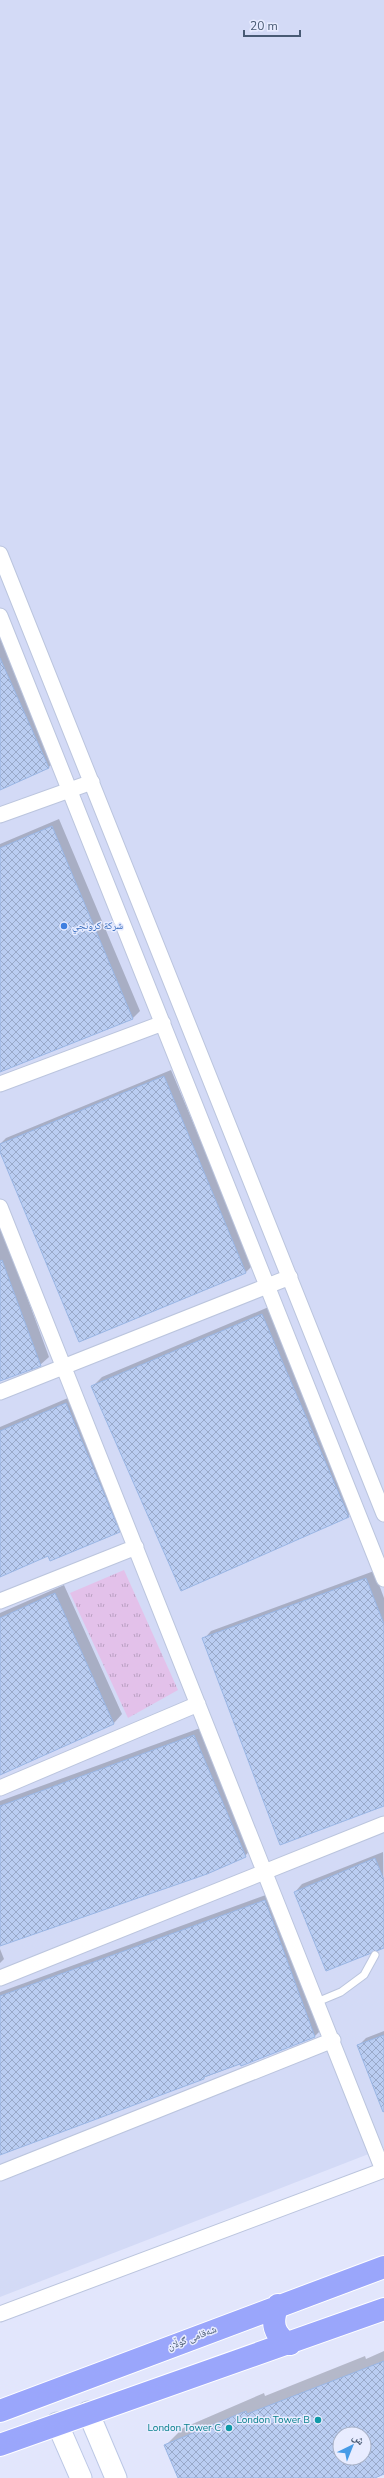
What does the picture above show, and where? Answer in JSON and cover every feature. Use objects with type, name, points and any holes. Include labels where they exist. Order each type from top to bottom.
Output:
[{"type":"main road","name":"شەقامی گوڵان","points":[[0,2411],[278,2305],[384,2267]]},
{"type":"main road","points":[[278,2305],[273,2319],[275,2331],[290,2344]]},
{"type":"main road","points":[[0,2445],[88,2412],[290,2344],[384,2309]]},
{"type":"street","points":[[0,554],[384,1514]]},
{"type":"street","points":[[0,616],[384,1579]]},
{"type":"street","points":[[0,815],[92,782]]},
{"type":"street","points":[[0,1084],[163,1023]]},
{"type":"street","points":[[0,1207],[265,1870],[383,2170],[0,2314]]},
{"type":"street","points":[[0,1392],[290,1277]]},
{"type":"street","points":[[0,1601],[136,1547]]},
{"type":"street","points":[[0,1788],[198,1704]]},
{"type":"street","points":[[0,1978],[265,1870],[384,1824]]},
{"type":"street","points":[[0,2173],[332,2040]]},
{"type":"street","points":[[88,2412],[116,2478]]},
{"type":"street","points":[[58,2424],[81,2478]]},
{"type":"lane","points":[[317,2002],[341,1992],[364,1975],[375,1955]]},
{"type":"shaded area","points":[[0,0],[384,0],[384,2148],[0,2297]]},
{"type":"green space","points":[[124,1570],[178,1690],[128,1718],[70,1593]]},
{"type":"building","points":[[0,658],[49,768],[0,790]]},
{"type":"building","points":[[52,826],[133,1019],[0,1072],[0,848]]},
{"type":"building","points":[[164,1076],[246,1273],[79,1342],[0,1152],[0,1144]]},
{"type":"building","points":[[2,1260],[41,1366],[0,1381],[0,1261]]},
{"type":"building","points":[[262,1314],[349,1517],[181,1591],[91,1386]]},
{"type":"building","points":[[66,1403],[120,1532],[50,1561],[48,1556],[0,1577],[0,1431]]},
{"type":"building","points":[[366,1578],[384,1624],[384,1806],[280,1845],[202,1638]]},
{"type":"building","points":[[55,1593],[114,1724],[0,1775],[0,1618]]},
{"type":"building","points":[[194,1735],[246,1857],[207,1874],[0,1946],[0,1806]]},
{"type":"building","points":[[375,1858],[384,1880],[384,1948],[326,1971],[294,1892]]},
{"type":"building","points":[[265,1900],[315,2037],[241,2066],[240,2064],[204,2077],[204,2079],[0,2155],[0,1996]]},
{"type":"building","points":[[384,2035],[384,2111],[383,2112],[357,2045]]},
{"type":"building","points":[[384,2361],[384,2474],[375,2478],[178,2478],[164,2445],[246,2411],[247,2414]]},
{"type":"place","name":"شركة كرونجي","points":[[64,926]]},
{"type":"place","name":"London Tower B","points":[[318,2420]]},
{"type":"place","name":"London Tower C","points":[[229,2428]]}]
